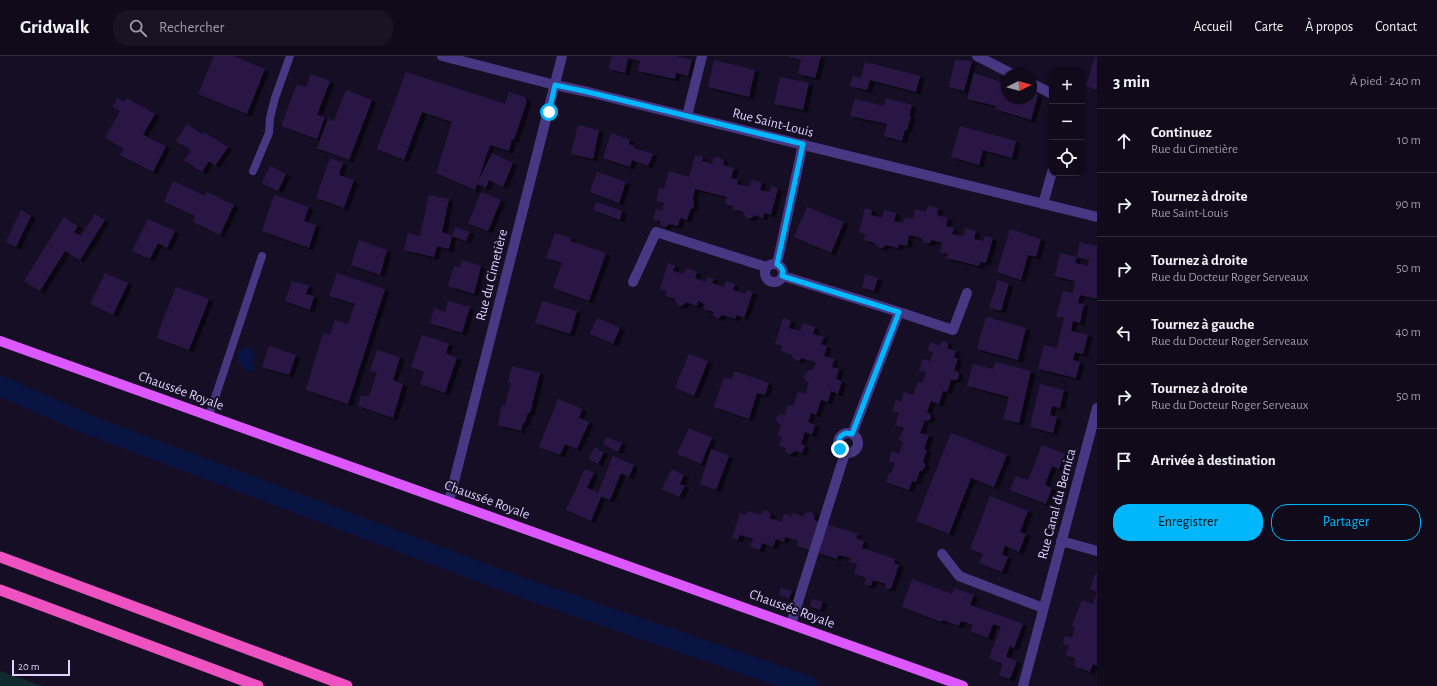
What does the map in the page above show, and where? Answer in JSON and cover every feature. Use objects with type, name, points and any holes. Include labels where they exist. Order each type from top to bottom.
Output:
[{"type":"highway","points":[[0,557],[346,686]]},
{"type":"highway","points":[[0,590],[258,686]]},
{"type":"main road","name":"Chaussée Royale","points":[[0,341],[963,686]]},
{"type":"street","name":"Rue Saint-Louis","points":[[442,56],[1097,217]]},
{"type":"street","name":"Rue du Cimetière","points":[[449,501],[562,56]]},
{"type":"street","points":[[686,116],[702,56]]},
{"type":"street","points":[[977,56],[1001,68]]},
{"type":"street","points":[[1037,87],[1049,93]]},
{"type":"street","points":[[777,264],[803,144]]},
{"type":"street","points":[[1043,204],[1051,176]]},
{"type":"street","points":[[632,282],[656,232],[766,267]]},
{"type":"street","points":[[771,263],[777,264],[782,267],[782,276],[778,281],[769,281],[764,273],[766,267],[771,263]]},
{"type":"street","points":[[782,276],[953,330],[967,293]]},
{"type":"street","points":[[852,434],[899,312]]},
{"type":"street","name":"Rue Canal du Bernica","points":[[1023,686],[1097,408]]},
{"type":"street","points":[[842,434],[852,434],[858,442],[857,448],[852,453],[845,453],[840,449],[838,440],[842,434]]},
{"type":"street","points":[[790,624],[845,453]]},
{"type":"street","points":[[1061,541],[1097,551]]},
{"type":"street","points":[[942,554],[959,576],[1043,608]]},
{"type":"lane","points":[[253,171],[269,133],[270,118],[275,98],[290,56]]},
{"type":"lane","points":[[209,416],[262,256]]},
{"type":"green space","points":[[0,671],[43,686],[0,686]]},
{"type":"shaded area","points":[[246,347],[250,347],[255,353],[252,360],[254,367],[252,371],[246,372],[237,360],[239,351]]},
{"type":"building","points":[[214,56],[233,56],[265,69],[247,114],[198,94]]},
{"type":"building","points":[[612,56],[675,56],[692,60],[688,76],[676,73],[675,79],[638,71],[640,61],[628,58],[625,73],[609,69]]},
{"type":"building","points":[[787,56],[821,56],[815,78],[798,74],[801,60]]},
{"type":"building","points":[[1095,57],[1097,58],[1097,90],[1086,86]]},
{"type":"building","points":[[714,60],[755,70],[749,97],[708,87]]},
{"type":"building","points":[[955,60],[972,61],[964,91],[949,87]]},
{"type":"building","points":[[865,62],[920,76],[916,92],[870,80],[867,90],[850,86],[853,76],[861,78]]},
{"type":"building","points":[[406,72],[505,104],[509,92],[524,97],[527,101],[514,140],[512,139],[509,151],[490,145],[475,190],[436,173],[452,122],[422,112],[404,160],[377,149]]},
{"type":"building","points":[[974,73],[1001,82],[1001,104],[1035,104],[1031,120],[995,109],[996,106],[967,99]]},
{"type":"building","points":[[311,74],[330,81],[317,115],[325,117],[317,139],[281,126],[297,84],[306,87]]},
{"type":"building","points":[[780,77],[809,83],[803,110],[774,104]]},
{"type":"building","points":[[346,90],[372,100],[349,160],[317,148],[328,118],[334,121]]},
{"type":"building","points":[[117,98],[125,102],[127,98],[155,114],[143,135],[166,146],[153,172],[120,155],[124,149],[105,138],[120,111],[113,107]]},
{"type":"building","points":[[886,98],[912,105],[909,116],[911,117],[902,141],[884,136],[887,124],[850,116],[855,99],[884,106]]},
{"type":"building","points":[[187,124],[202,134],[204,132],[228,147],[215,166],[209,161],[202,172],[184,160],[191,150],[176,141]]},
{"type":"building","points":[[578,125],[599,130],[593,159],[571,154]]},
{"type":"building","points":[[960,126],[1016,141],[1012,158],[983,150],[979,165],[951,157]]},
{"type":"building","points":[[611,133],[630,140],[629,144],[635,146],[634,148],[653,154],[648,166],[632,160],[630,167],[603,158]]},
{"type":"building","points":[[492,153],[513,163],[503,187],[489,180],[486,188],[477,184]]},
{"type":"building","points":[[695,155],[703,157],[702,161],[712,164],[714,157],[724,160],[723,165],[734,168],[731,178],[738,180],[737,184],[749,187],[752,180],[762,182],[760,190],[770,192],[771,186],[778,188],[771,215],[764,213],[763,218],[754,215],[752,218],[746,218],[743,212],[732,209],[733,206],[725,204],[727,197],[695,189],[693,198],[694,207],[690,210],[687,220],[680,218],[678,226],[669,224],[663,227],[660,221],[653,220],[656,209],[662,211],[664,203],[656,201],[659,188],[664,189],[669,171],[689,177]]},
{"type":"building","points":[[330,158],[343,163],[339,175],[354,180],[344,208],[316,198]]},
{"type":"building","points":[[270,166],[286,174],[278,191],[262,183]]},
{"type":"building","points":[[597,172],[626,182],[619,203],[590,192]]},
{"type":"building","points":[[173,181],[205,196],[207,192],[234,205],[220,235],[193,222],[195,216],[164,202]]},
{"type":"building","points":[[481,192],[501,200],[488,231],[468,224]]},
{"type":"building","points":[[274,195],[309,207],[304,221],[316,225],[309,248],[262,231]]},
{"type":"building","points":[[429,195],[449,199],[442,232],[452,236],[449,249],[437,246],[434,257],[404,250],[408,233],[420,236]]},
{"type":"building","points":[[596,202],[622,211],[620,220],[593,210]]},
{"type":"building","points":[[928,206],[938,208],[937,215],[948,218],[946,226],[954,228],[952,234],[963,236],[965,228],[976,231],[974,239],[984,241],[985,236],[993,238],[986,263],[980,262],[979,266],[946,258],[948,254],[940,252],[942,243],[932,240],[930,243],[924,243],[921,238],[909,235],[907,246],[899,244],[898,248],[886,245],[882,248],[877,247],[875,243],[864,240],[865,234],[859,232],[865,208],[872,210],[871,215],[882,218],[884,210],[896,213],[894,221],[903,223],[905,218],[913,219],[915,209],[926,212]]},
{"type":"building","points":[[807,207],[844,222],[831,253],[794,237]]},
{"type":"building","points":[[21,210],[31,216],[16,247],[6,242]]},
{"type":"building","points":[[95,214],[105,220],[80,260],[65,251],[40,291],[24,281],[64,217],[78,226],[74,232],[81,236]]},
{"type":"building","points":[[148,219],[175,231],[167,248],[158,243],[150,259],[132,251]]},
{"type":"building","points":[[455,227],[470,232],[466,241],[452,236]]},
{"type":"building","points":[[1010,229],[1041,239],[1036,257],[1028,255],[1021,280],[997,272]]},
{"type":"building","points":[[555,233],[571,238],[570,241],[606,253],[589,301],[553,288],[562,263],[546,258]]},
{"type":"building","points":[[359,240],[387,250],[380,275],[351,265]]},
{"type":"building","points":[[1080,242],[1097,246],[1097,299],[1080,295],[1078,303],[1084,304],[1080,323],[1073,321],[1071,331],[1088,335],[1083,354],[1075,352],[1073,360],[1080,362],[1076,378],[1038,369],[1044,345],[1057,348],[1064,318],[1056,316],[1063,291],[1073,293],[1075,281],[1055,276],[1060,253],[1077,257]],"holes":[[[1077,257],[1089,260],[1088,266],[1075,263]]]},
{"type":"building","points":[[462,260],[481,266],[474,294],[448,286],[454,266],[460,268]]},
{"type":"building","points":[[668,263],[675,266],[673,271],[684,274],[686,268],[697,272],[695,278],[706,282],[707,277],[714,279],[712,283],[724,287],[726,281],[735,284],[733,290],[745,294],[747,290],[753,292],[744,318],[737,315],[735,319],[722,315],[718,319],[713,315],[714,312],[703,309],[705,304],[698,301],[697,306],[685,302],[684,305],[677,305],[675,299],[666,296],[667,291],[660,289]]},
{"type":"building","points":[[105,273],[128,283],[113,315],[90,304]]},
{"type":"building","points":[[337,273],[385,289],[348,404],[306,390],[323,333],[330,335],[335,320],[348,324],[355,304],[329,296]]},
{"type":"building","points":[[865,274],[878,278],[874,291],[862,288]]},
{"type":"building","points":[[998,280],[1009,284],[1001,311],[989,308]]},
{"type":"building","points":[[292,281],[309,286],[306,294],[314,296],[310,310],[285,301]]},
{"type":"building","points":[[176,287],[209,299],[189,350],[156,338]]},
{"type":"building","points":[[448,301],[470,307],[462,333],[430,323],[434,308],[445,312]]},
{"type":"building","points":[[542,301],[577,311],[570,334],[535,323]]},
{"type":"building","points":[[986,317],[1026,328],[1018,360],[977,349]]},
{"type":"building","points":[[597,318],[620,328],[613,344],[590,334]]},
{"type":"building","points":[[783,318],[791,321],[789,328],[800,331],[803,323],[815,327],[813,334],[824,337],[821,344],[827,346],[824,356],[834,359],[832,367],[839,369],[836,379],[842,381],[838,394],[831,391],[828,402],[821,400],[816,415],[811,413],[808,422],[815,425],[812,435],[805,432],[801,444],[805,446],[802,453],[794,451],[790,454],[787,453],[785,451],[786,448],[779,445],[782,437],[777,436],[781,425],[776,420],[777,416],[781,414],[785,415],[788,405],[793,406],[798,392],[805,394],[809,383],[804,377],[806,373],[813,370],[816,363],[802,358],[798,361],[793,358],[792,355],[781,351],[782,346],[775,344]]},
{"type":"building","points":[[422,335],[449,344],[446,353],[457,358],[445,393],[420,384],[424,372],[411,367]]},
{"type":"building","points":[[930,342],[940,346],[941,342],[947,342],[947,348],[956,351],[954,357],[958,359],[954,370],[958,372],[959,375],[958,379],[951,380],[947,392],[943,391],[939,404],[931,401],[927,412],[930,414],[931,418],[928,421],[925,420],[920,433],[929,435],[924,449],[927,450],[923,462],[925,467],[922,471],[920,471],[916,482],[912,481],[909,490],[886,482],[895,463],[889,461],[892,451],[899,454],[903,442],[899,440],[904,428],[895,425],[899,413],[892,411],[896,400],[901,402],[904,392],[913,395],[918,382],[922,383],[926,372],[919,370],[923,359],[930,361],[933,352],[928,350]]},
{"type":"building","points":[[269,346],[296,355],[289,375],[262,367]]},
{"type":"building","points":[[377,350],[400,357],[393,380],[403,384],[393,418],[358,406],[361,395],[369,397],[377,373],[370,371]]},
{"type":"building","points":[[689,354],[708,361],[694,396],[675,388]]},
{"type":"building","points":[[995,362],[1031,371],[1019,423],[1003,419],[1009,397],[967,386],[973,364],[993,369]]},
{"type":"building","points":[[512,366],[540,373],[530,413],[528,412],[521,431],[498,425],[502,405],[505,406],[511,383],[508,382]]},
{"type":"building","points":[[734,371],[769,383],[765,395],[757,393],[749,419],[714,407],[724,377],[732,380]]},
{"type":"building","points":[[1040,384],[1064,390],[1060,408],[1052,406],[1050,415],[1057,417],[1053,433],[1030,427]]},
{"type":"building","points":[[558,399],[582,409],[579,418],[589,422],[577,449],[565,444],[560,455],[539,447]]},
{"type":"building","points":[[689,428],[712,438],[701,464],[677,454]]},
{"type":"building","points":[[951,433],[1007,455],[994,487],[971,478],[949,534],[916,521]]},
{"type":"building","points":[[607,437],[622,443],[618,452],[603,444]]},
{"type":"building","points":[[1042,445],[1065,454],[1059,469],[1052,466],[1045,485],[1052,488],[1046,504],[1010,490],[1016,476],[1028,480]]},
{"type":"building","points":[[594,447],[604,452],[598,464],[589,459]]},
{"type":"building","points":[[711,449],[729,456],[716,490],[700,484]]},
{"type":"building","points":[[613,456],[634,465],[629,477],[621,473],[610,500],[601,497],[591,521],[566,510],[585,469],[594,473],[587,488],[598,493]]},
{"type":"building","points":[[672,469],[684,475],[680,484],[685,486],[679,497],[662,489]]},
{"type":"building","points":[[990,496],[1028,511],[1020,532],[1026,534],[1019,552],[1005,546],[1002,554],[1008,557],[1002,572],[979,563],[983,554],[970,549]]},
{"type":"building","points":[[766,510],[770,513],[771,516],[769,518],[782,522],[784,514],[792,517],[793,513],[804,517],[805,513],[813,513],[815,517],[814,520],[858,534],[856,538],[864,541],[862,548],[895,559],[894,563],[899,565],[891,589],[885,588],[886,584],[873,580],[871,586],[864,584],[866,578],[854,573],[857,564],[849,562],[851,558],[838,555],[837,559],[797,546],[798,541],[785,537],[784,542],[776,539],[773,547],[762,543],[760,550],[750,547],[753,539],[740,535],[738,540],[732,538],[740,513],[746,515],[748,511],[761,515],[763,511]]},
{"type":"building","points":[[1095,574],[1097,574],[1097,592],[1090,589]]},
{"type":"building","points":[[912,579],[952,594],[954,588],[974,595],[970,605],[1023,624],[1014,648],[1010,646],[1006,657],[1017,661],[1010,679],[999,675],[1003,664],[989,658],[1001,627],[993,624],[988,638],[970,631],[973,625],[961,621],[959,626],[942,620],[941,622],[902,607]]},
{"type":"building","points":[[781,588],[792,591],[789,599],[779,595]]},
{"type":"building","points":[[1097,592],[1097,666],[1093,664],[1090,672],[1074,666],[1076,659],[1066,655],[1069,646],[1063,644],[1065,636],[1072,638],[1075,627],[1072,626],[1082,600],[1093,604]]},
{"type":"building","points":[[812,599],[823,602],[820,610],[810,606]]},
{"type":"waterway","points":[[0,386],[86,424],[517,586],[808,686]]},
{"type":"route","points":[[549,112],[555,85],[803,144],[777,264],[782,267],[782,276],[899,312],[852,434],[842,434],[838,440],[840,449]]}]
